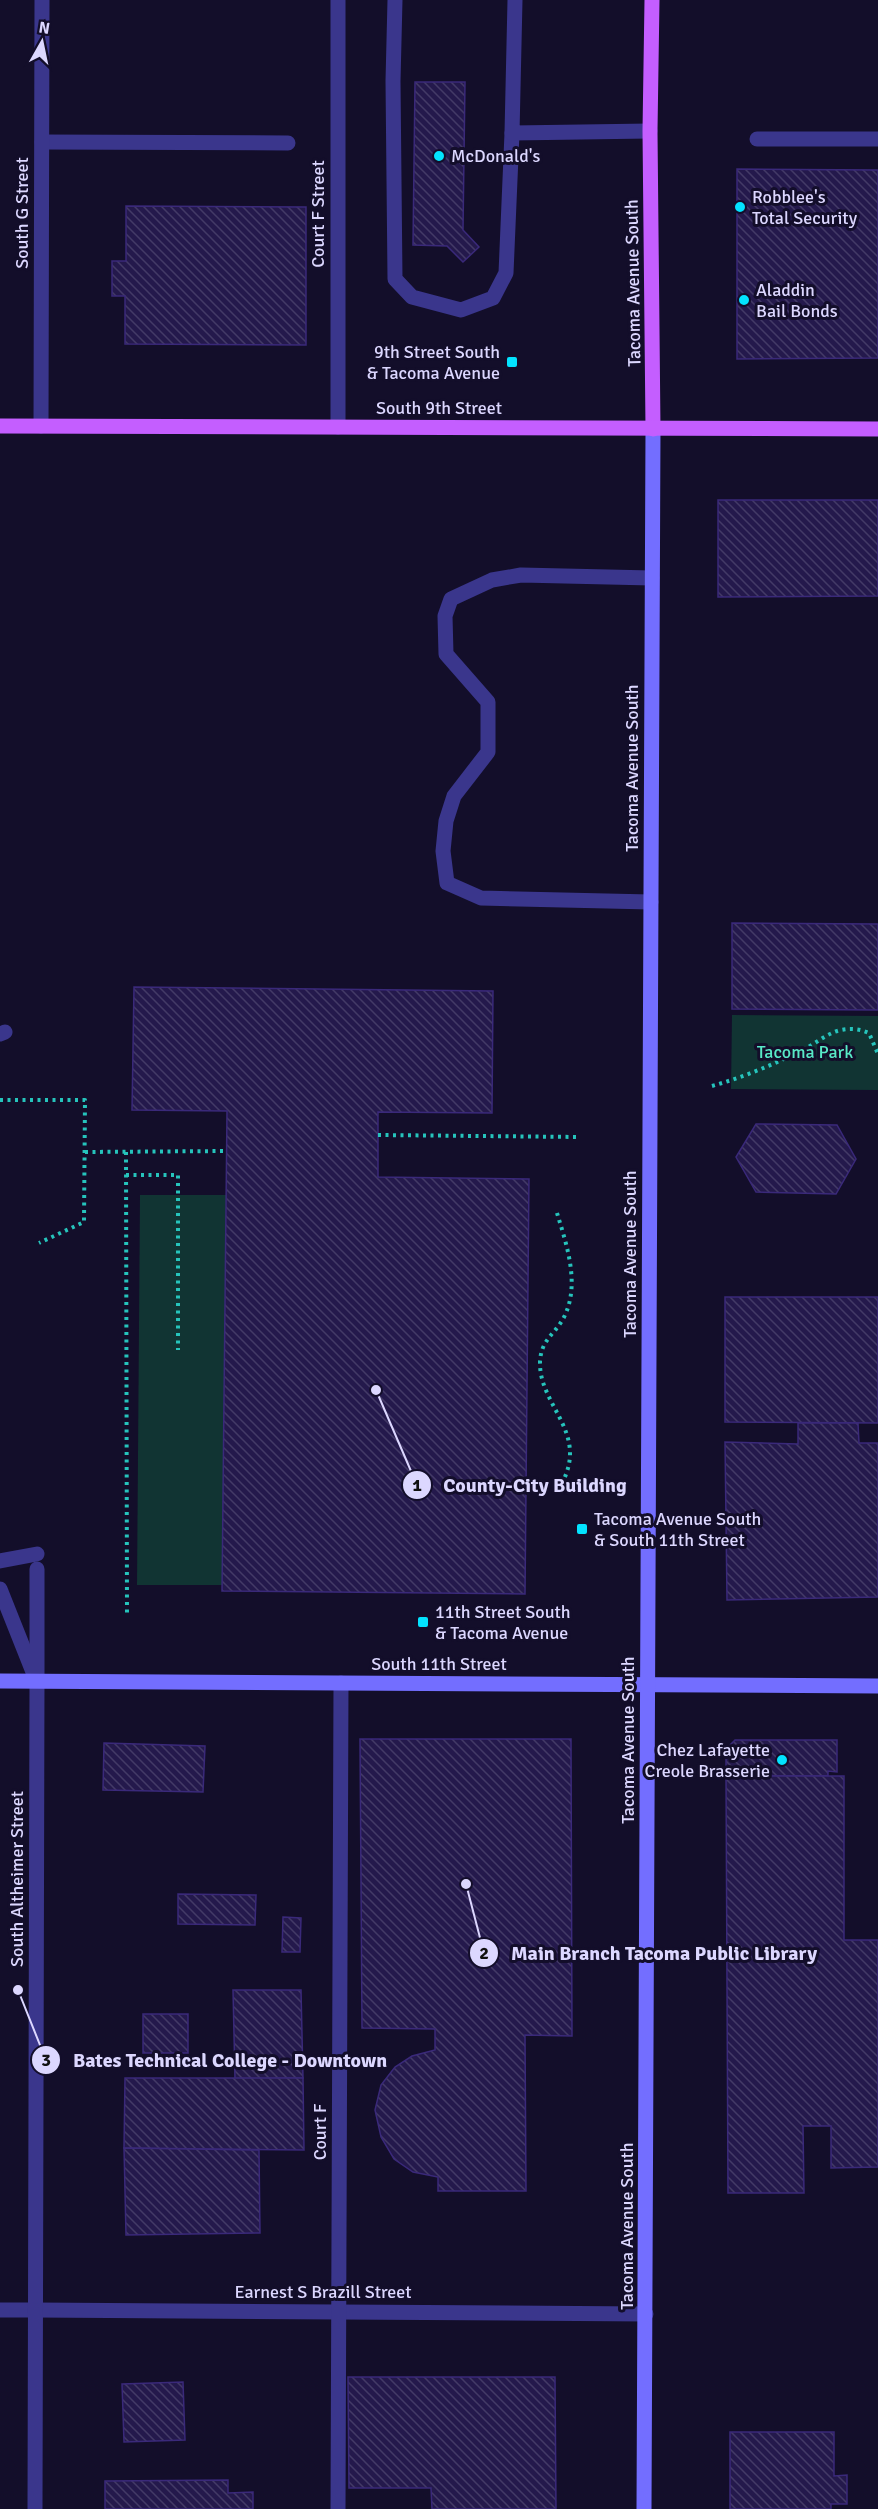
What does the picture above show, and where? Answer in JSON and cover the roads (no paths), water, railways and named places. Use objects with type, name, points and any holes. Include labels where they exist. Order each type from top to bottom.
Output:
[{"type":"main road","name":"Tacoma Avenue South","points":[[644,2509],[653,429],[650,131],[652,0]]},
{"type":"main road","name":"South 9th Street","points":[[0,426],[878,429]]},
{"type":"main road","name":"South 11th Street","points":[[0,1681],[878,1686]]},
{"type":"street","name":"South G Street","points":[[41,426],[42,0]]},
{"type":"street","name":"Court F Street","points":[[338,0],[338,427]]},
{"type":"street","points":[[396,0],[393,81],[396,279],[412,297],[461,310],[494,298],[506,273],[515,0]]},
{"type":"street","points":[[512,133],[650,131]]},
{"type":"street","points":[[757,140],[878,139]]},
{"type":"street","points":[[42,142],[288,143]]},
{"type":"street","points":[[651,902],[481,898],[447,883],[443,851],[446,821],[454,796],[489,752],[488,702],[446,654],[445,616],[451,598],[492,580],[521,575],[652,578]]},
{"type":"street","name":"South Altheimer Street","points":[[0,1562],[37,1561],[34,2509]]},
{"type":"street","points":[[0,1589],[37,1681]]},
{"type":"street","name":"Court F","points":[[338,2509],[341,1683]]},
{"type":"street","name":"Earnest S Brazill Street","points":[[0,2310],[646,2314]]},
{"type":"place","name":"McDonald's","points":[[439,156]]},
{"type":"place","name":"Robblee's Total Security","points":[[740,207]]},
{"type":"place","name":"Aladdin Bail Bonds","points":[[744,300]]},
{"type":"place","name":"9th Street South & Tacoma Avenue","points":[[512,362]]},
{"type":"place","name":"County-City Building","points":[[376,1390]]},
{"type":"place","name":"Tacoma Avenue South & South 11th Street","points":[[582,1529]]},
{"type":"place","name":"11th Street South & Tacoma Avenue","points":[[423,1622]]},
{"type":"place","name":"Chez Lafayette Creole Brasserie","points":[[782,1760]]},
{"type":"place","name":"Main Branch Tacoma Public Library","points":[[466,1884]]},
{"type":"place","name":"Bates Technical College - Downtown","points":[[18,1990]]},
{"type":"park label","name":"Tacoma Park","points":[[805,1052]]}]
